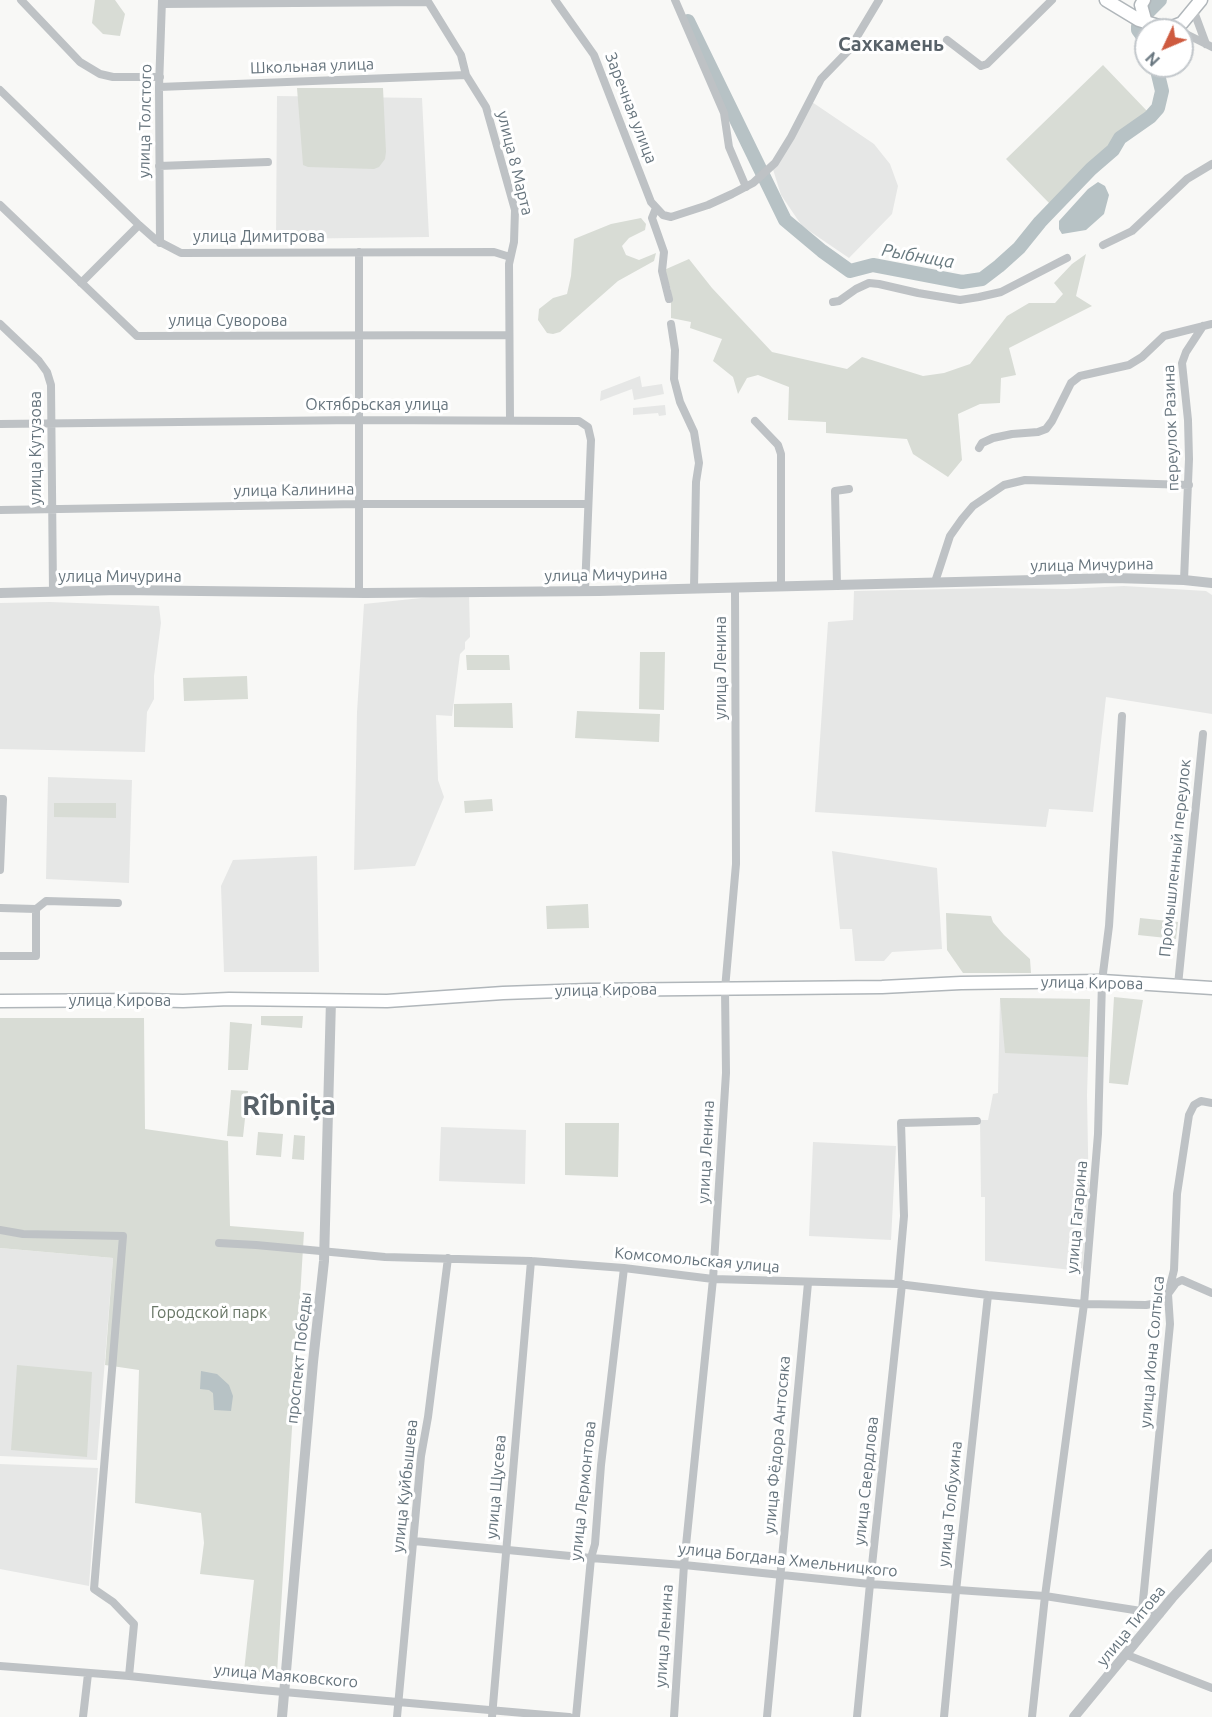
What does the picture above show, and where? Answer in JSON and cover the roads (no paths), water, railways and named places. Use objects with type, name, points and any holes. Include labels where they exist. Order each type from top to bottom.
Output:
[{"type":"main road","points":[[1106,0],[1137,18]]},
{"type":"main road","points":[[1144,0],[1141,5],[1145,18]]},
{"type":"main road","points":[[1186,18],[1197,5]]},
{"type":"main road","name":"улица Кирова","points":[[0,1001],[183,1002],[229,999],[387,1001],[577,990],[882,987],[961,983],[1102,981],[1212,988]]},
{"type":"street","points":[[21,0],[80,62],[100,74],[113,77],[160,77]]},
{"type":"street","name":"Заречная улица","points":[[555,0],[594,55],[654,205],[652,218],[664,252],[662,271],[669,299]]},
{"type":"street","points":[[675,0],[724,113],[729,147],[749,185]]},
{"type":"street","points":[[654,205],[663,215],[671,217],[684,214],[749,185],[775,164],[820,78],[849,50],[879,0]]},
{"type":"street","points":[[947,40],[981,66],[987,64],[1052,0]]},
{"type":"street","points":[[162,2],[427,1]]},
{"type":"street","name":"улица 8 Марта","points":[[427,1],[461,55],[466,75],[486,107],[515,210],[514,242],[510,257],[508,335],[510,420]]},
{"type":"street","name":"улица Толстого","points":[[160,243],[159,87],[162,2]]},
{"type":"street","points":[[1197,5],[1209,46]]},
{"type":"street","points":[[1194,38],[1209,46]]},
{"type":"street","name":"Школьная улица","points":[[159,87],[466,75]]},
{"type":"street","name":"улица Димитрова","points":[[0,90],[139,225],[160,243],[181,253],[494,252],[510,257]]},
{"type":"street","points":[[159,166],[268,162]]},
{"type":"street","points":[[1103,245],[1132,231],[1187,179],[1212,164]]},
{"type":"street","name":"улица Суворова","points":[[0,205],[137,336],[508,335]]},
{"type":"street","points":[[81,283],[139,225]]},
{"type":"street","points":[[359,252],[359,592]]},
{"type":"street","points":[[833,302],[839,301],[869,283],[960,300],[979,297],[1001,292],[1067,258]]},
{"type":"street","name":"улица Кутузова","points":[[0,324],[47,372],[51,385],[53,592]]},
{"type":"street","points":[[670,324],[675,350],[674,379],[680,402],[694,432],[699,463],[696,482],[694,588]]},
{"type":"street","points":[[979,448],[982,443],[993,438],[1046,429],[1071,383],[1080,376],[1129,365],[1142,357],[1164,336],[1208,325]]},
{"type":"street","name":"переулок Разина","points":[[1184,580],[1189,485],[1188,420],[1182,363],[1186,352],[1208,325]]},
{"type":"street","name":"Октябрьская улица","points":[[0,424],[359,420],[579,421],[586,424],[591,440],[585,590]]},
{"type":"street","points":[[755,421],[778,445],[781,454],[781,587]]},
{"type":"street","points":[[935,582],[950,536],[962,519],[973,506],[1004,485],[1025,480],[1189,485]]},
{"type":"street","points":[[837,586],[835,491],[849,489]]},
{"type":"street","name":"улица Калинина","points":[[0,510],[359,504],[588,504]]},
{"type":"street","name":"улица Мичурина","points":[[0,593],[585,590],[1114,578],[1212,583]]},
{"type":"street","name":"улица Ленина","points":[[674,1717],[684,1565],[713,1279],[726,1073],[725,989],[736,864],[735,587]]},
{"type":"street","name":"улица Гагарина","points":[[1032,1717],[1045,1596],[1084,1304],[1098,1134],[1102,981],[1109,928],[1122,716]]},
{"type":"street","name":"Промышленный переулок","points":[[1178,985],[1203,734]]},
{"type":"street","points":[[0,799],[3,799],[0,870]]},
{"type":"street","points":[[0,908],[36,909],[46,902],[118,903]]},
{"type":"street","points":[[0,956],[36,956],[36,909]]},
{"type":"street","name":"проспект Победы","points":[[282,1717],[324,1252],[331,1000]]},
{"type":"street","name":"улица Иона Солтыса","points":[[1142,1611],[1170,1324],[1168,1294],[1174,1270],[1177,1194],[1189,1114],[1194,1105],[1201,1101],[1212,1103]]},
{"type":"street","name":"улица Свердлова","points":[[857,1717],[900,1284],[904,1216],[901,1123],[977,1121]]},
{"type":"street","points":[[0,1230],[23,1234],[123,1236],[94,1589],[112,1602],[134,1624],[129,1676]]},
{"type":"street","name":"Комсомольская улица","points":[[219,1243],[385,1257],[531,1260],[713,1279],[900,1284],[1084,1304],[1146,1305],[1158,1303],[1168,1294]]},
{"type":"street","name":"улица Куйбышева","points":[[397,1717],[421,1456],[448,1258]]},
{"type":"street","name":"улица Щусева","points":[[492,1714],[531,1260]]},
{"type":"street","name":"улица Лермонтова","points":[[576,1717],[591,1558],[595,1544],[601,1466],[624,1268]]},
{"type":"street","points":[[1174,1270],[1182,1280],[1212,1293]]},
{"type":"street","points":[[1168,1294],[1176,1283],[1182,1280]]},
{"type":"street","name":"улица Фёдора Антосяка","points":[[767,1717],[808,1283]]},
{"type":"street","name":"улица Толбухина","points":[[944,1717],[988,1295]]},
{"type":"street","name":"улица Богдана Хмельницкого","points":[[414,1541],[870,1584],[1045,1596],[1160,1614]]},
{"type":"street","name":"улица Титова","points":[[1074,1717],[1212,1554]]},
{"type":"street","points":[[1127,1655],[1212,1688]]},
{"type":"street","name":"улица Маяковского","points":[[0,1666],[399,1701],[492,1714],[569,1717]]},
{"type":"street","points":[[82,1717],[88,1674]]},
{"type":"waterway","name":"Рыбница","points":[[1148,12],[1160,0]]},
{"type":"waterway","name":"Рыбница","points":[[688,21],[785,220],[850,271],[873,265],[962,282],[982,279],[1019,248],[1040,222],[1091,169],[1113,150],[1120,138],[1150,117],[1158,108],[1162,91],[1159,78]]},
{"type":"district","name":"Сахкамень","points":[[891,44]]},
{"type":"district","name":"Rîbnița","points":[[289,1106]]},
{"type":"park label","name":"Городской парк","points":[[209,1313]]}]
